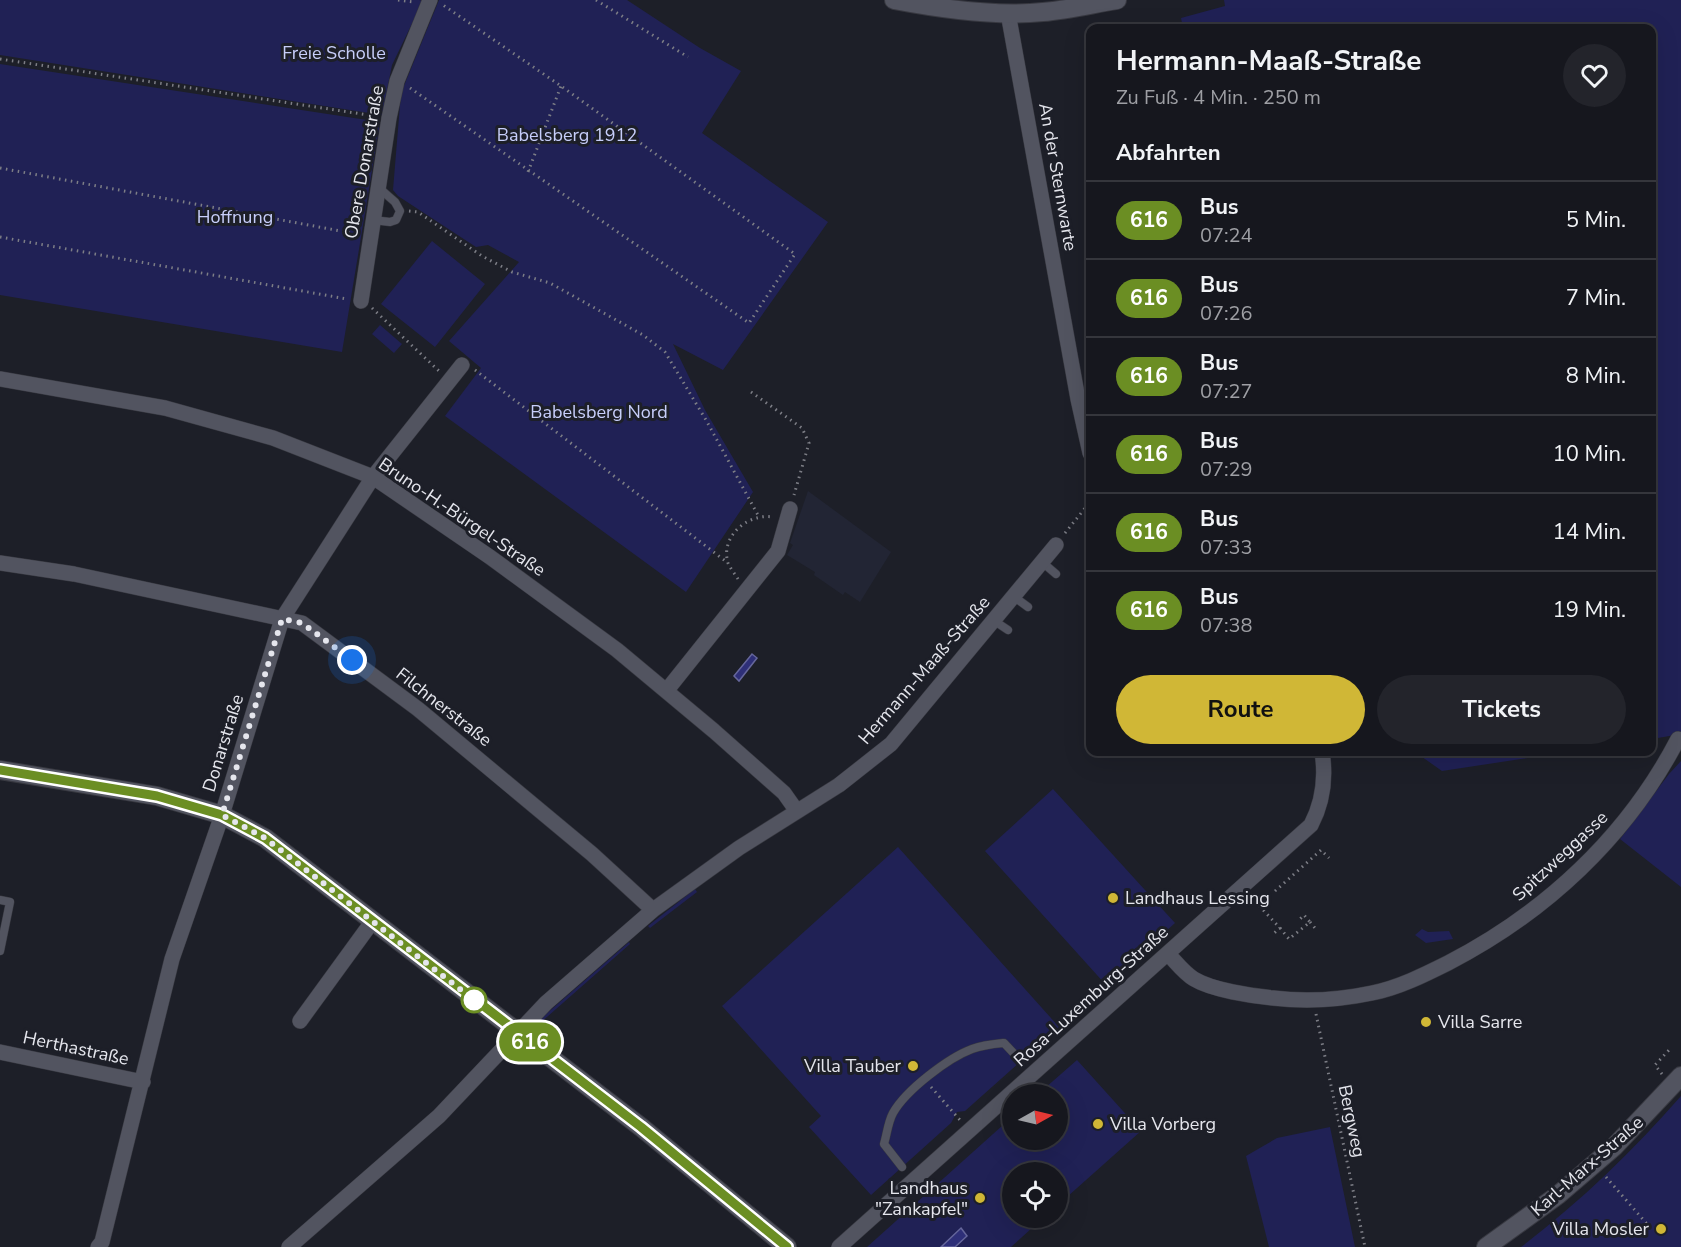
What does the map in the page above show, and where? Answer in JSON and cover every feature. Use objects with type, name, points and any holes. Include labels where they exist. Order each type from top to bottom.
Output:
[{"type":"street","points":[[894,0],[933,8],[1008,13],[1042,13],[1117,0]]},
{"type":"street","name":"Obere Donarstraße","points":[[361,301],[389,118],[397,81],[434,1]]},
{"type":"street","name":"An der Sternwarte","points":[[1008,13],[1086,435]]},
{"type":"street","name":"Donarstraße","points":[[98,1247],[102,1242],[172,959],[222,815],[282,619],[373,477],[462,365]]},
{"type":"street","name":"Bruno-H.-Bürgel-Straße","points":[[0,379],[165,408],[273,438],[373,477],[561,608],[667,690],[784,794],[796,810]]},
{"type":"street","points":[[667,690],[778,551],[788,516]]},
{"type":"street","name":"Hermann-Maaß-Straße","points":[[289,1247],[439,1116],[582,970],[653,910],[739,848],[839,785],[891,744],[1056,545]]},
{"type":"street","name":"Filchnerstraße","points":[[0,563],[74,574],[302,623],[418,709],[592,854],[653,910]]},
{"type":"street","name":"Spitzweggasse","points":[[1168,954],[1194,979],[1212,986],[1259,997],[1313,1000],[1375,993],[1404,982],[1467,953],[1521,920],[1553,894],[1614,835],[1660,773],[1678,739]]},
{"type":"street","name":"Rosa-Luxemburg-Straße","points":[[839,1247],[1311,825],[1324,784],[1322,756]]},
{"type":"street","points":[[0,770],[157,796],[222,815],[265,838],[641,1127],[787,1247]]},
{"type":"street","points":[[300,1022],[372,922]]},
{"type":"street","name":"Herthastraße","points":[[0,1052],[143,1082]]},
{"type":"street","name":"Karl-Marx-Straße","points":[[1486,1247],[1558,1195],[1614,1147],[1681,1076]]},
{"type":"lane","points":[[373,220],[390,222],[396,220],[400,211],[395,202],[378,188]]},
{"type":"lane","points":[[1042,562],[1056,574]]},
{"type":"lane","points":[[1013,596],[1028,607]]},
{"type":"lane","points":[[993,620],[1008,630]]},
{"type":"lane","points":[[0,900],[10,902],[0,951]]},
{"type":"lane","points":[[902,1167],[884,1144],[888,1128],[898,1106],[925,1080],[954,1058],[972,1049],[989,1045],[1004,1043],[1021,1061]]},
{"type":"path","points":[[596,0],[688,57]]},
{"type":"path","points":[[405,84],[528,172],[749,323],[795,254],[561,86],[434,1]]},
{"type":"path","points":[[0,59],[389,118]]},
{"type":"path","points":[[528,172],[561,86]]},
{"type":"path","points":[[0,168],[371,237]]},
{"type":"path","points":[[400,211],[418,212],[482,255],[512,272],[550,284],[643,335],[666,352],[759,517]]},
{"type":"path","points":[[0,237],[361,301],[375,310],[435,368]]},
{"type":"path","points":[[478,372],[728,563],[746,593]]},
{"type":"path","points":[[728,563],[726,549],[732,535],[744,523],[759,517],[788,516],[809,443],[802,428],[751,392]]},
{"type":"path","points":[[1070,527],[1086,507]]},
{"type":"path","points":[[1275,891],[1321,850],[1329,858]]},
{"type":"path","points":[[1242,887],[1289,939],[1310,922]]},
{"type":"path","points":[[1300,919],[1304,915],[1315,928]]},
{"type":"path","points":[[1272,935],[1280,928]]},
{"type":"path","name":"Bergweg","points":[[1313,1000],[1365,1247]]},
{"type":"path","points":[[925,1080],[955,1114]]},
{"type":"path","points":[[1605,1176],[1647,1224]]},
{"type":"shaded area","points":[[808,491],[891,552],[860,602],[845,592],[843,595],[814,575],[815,572],[787,555],[793,545],[790,543]]},
{"type":"shaded area","points":[[752,654],[757,658],[739,681],[734,676]]},
{"type":"shaded area","points":[[961,1228],[967,1236],[955,1247],[941,1247]]},
{"type":"green space","name":"Freie Scholle","points":[[0,0],[423,1],[392,65],[382,115],[0,55]]},
{"type":"green space","name":"Babelsberg 1912","points":[[439,0],[627,0],[700,48],[741,71],[702,133],[828,222],[723,370],[673,344],[705,410],[753,492],[686,592],[445,416],[481,368],[449,341],[519,262],[488,245],[476,247],[398,196],[393,190],[401,93]]},
{"type":"green space","points":[[1224,0],[1681,0],[1681,734],[1656,738],[1656,24],[1182,24],[1181,18],[1225,6]]},
{"type":"green space","name":"Hoffnung","points":[[0,64],[380,122],[342,352],[0,295]]},
{"type":"green space","points":[[432,241],[485,284],[435,347],[381,304]]},
{"type":"green space","points":[[380,325],[402,344],[394,353],[372,334]]},
{"type":"green space","points":[[1421,756],[1541,756],[1442,771]]},
{"type":"green space","points":[[1681,761],[1681,887],[1620,839]]},
{"type":"green space","points":[[1053,789],[1175,923],[1106,985],[985,851]]},
{"type":"green space","points":[[898,847],[1059,1027],[965,1111],[957,1112],[951,1123],[871,1195],[809,1127],[821,1116],[722,1006]]},
{"type":"green space","points":[[695,889],[697,892],[650,928],[648,926]]},
{"type":"green space","points":[[1422,929],[1428,932],[1449,931],[1453,939],[1426,943],[1415,935]]},
{"type":"green space","points":[[629,942],[630,944],[539,1024],[538,1021]]},
{"type":"green space","points":[[1077,1060],[1141,1131],[1068,1196],[1068,1162],[1002,1162],[1002,1228],[1032,1228],[1011,1247],[867,1247],[1002,1126],[1002,1150],[1068,1150],[1068,1084],[1050,1084]]},
{"type":"green space","points":[[1681,1096],[1681,1247],[1521,1247],[1605,1175]]},
{"type":"green space","points":[[1330,1127],[1355,1247],[1269,1247],[1246,1156],[1277,1138]]},
{"type":"bus line","name":"616","points":[[0,770],[157,796],[222,815],[265,838],[641,1127],[787,1247]]},
{"type":"place","name":"Landhaus Lessing","points":[[1113,898]]},
{"type":"place","name":"Villa Sarre","points":[[1426,1022]]},
{"type":"place","name":"Villa Tauber","points":[[913,1066]]},
{"type":"place","name":"Villa Vorberg","points":[[1098,1124]]},
{"type":"place","name":"Landhaus \"Zankapfel\"","points":[[980,1198]]},
{"type":"place","name":"Villa Mosler","points":[[1661,1229]]},
{"type":"route","points":[[352,660],[302,623],[282,619],[222,815],[265,838],[474,1000]]},
{"type":"park label","name":"Babelsberg Nord","points":[[599,412]]}]
